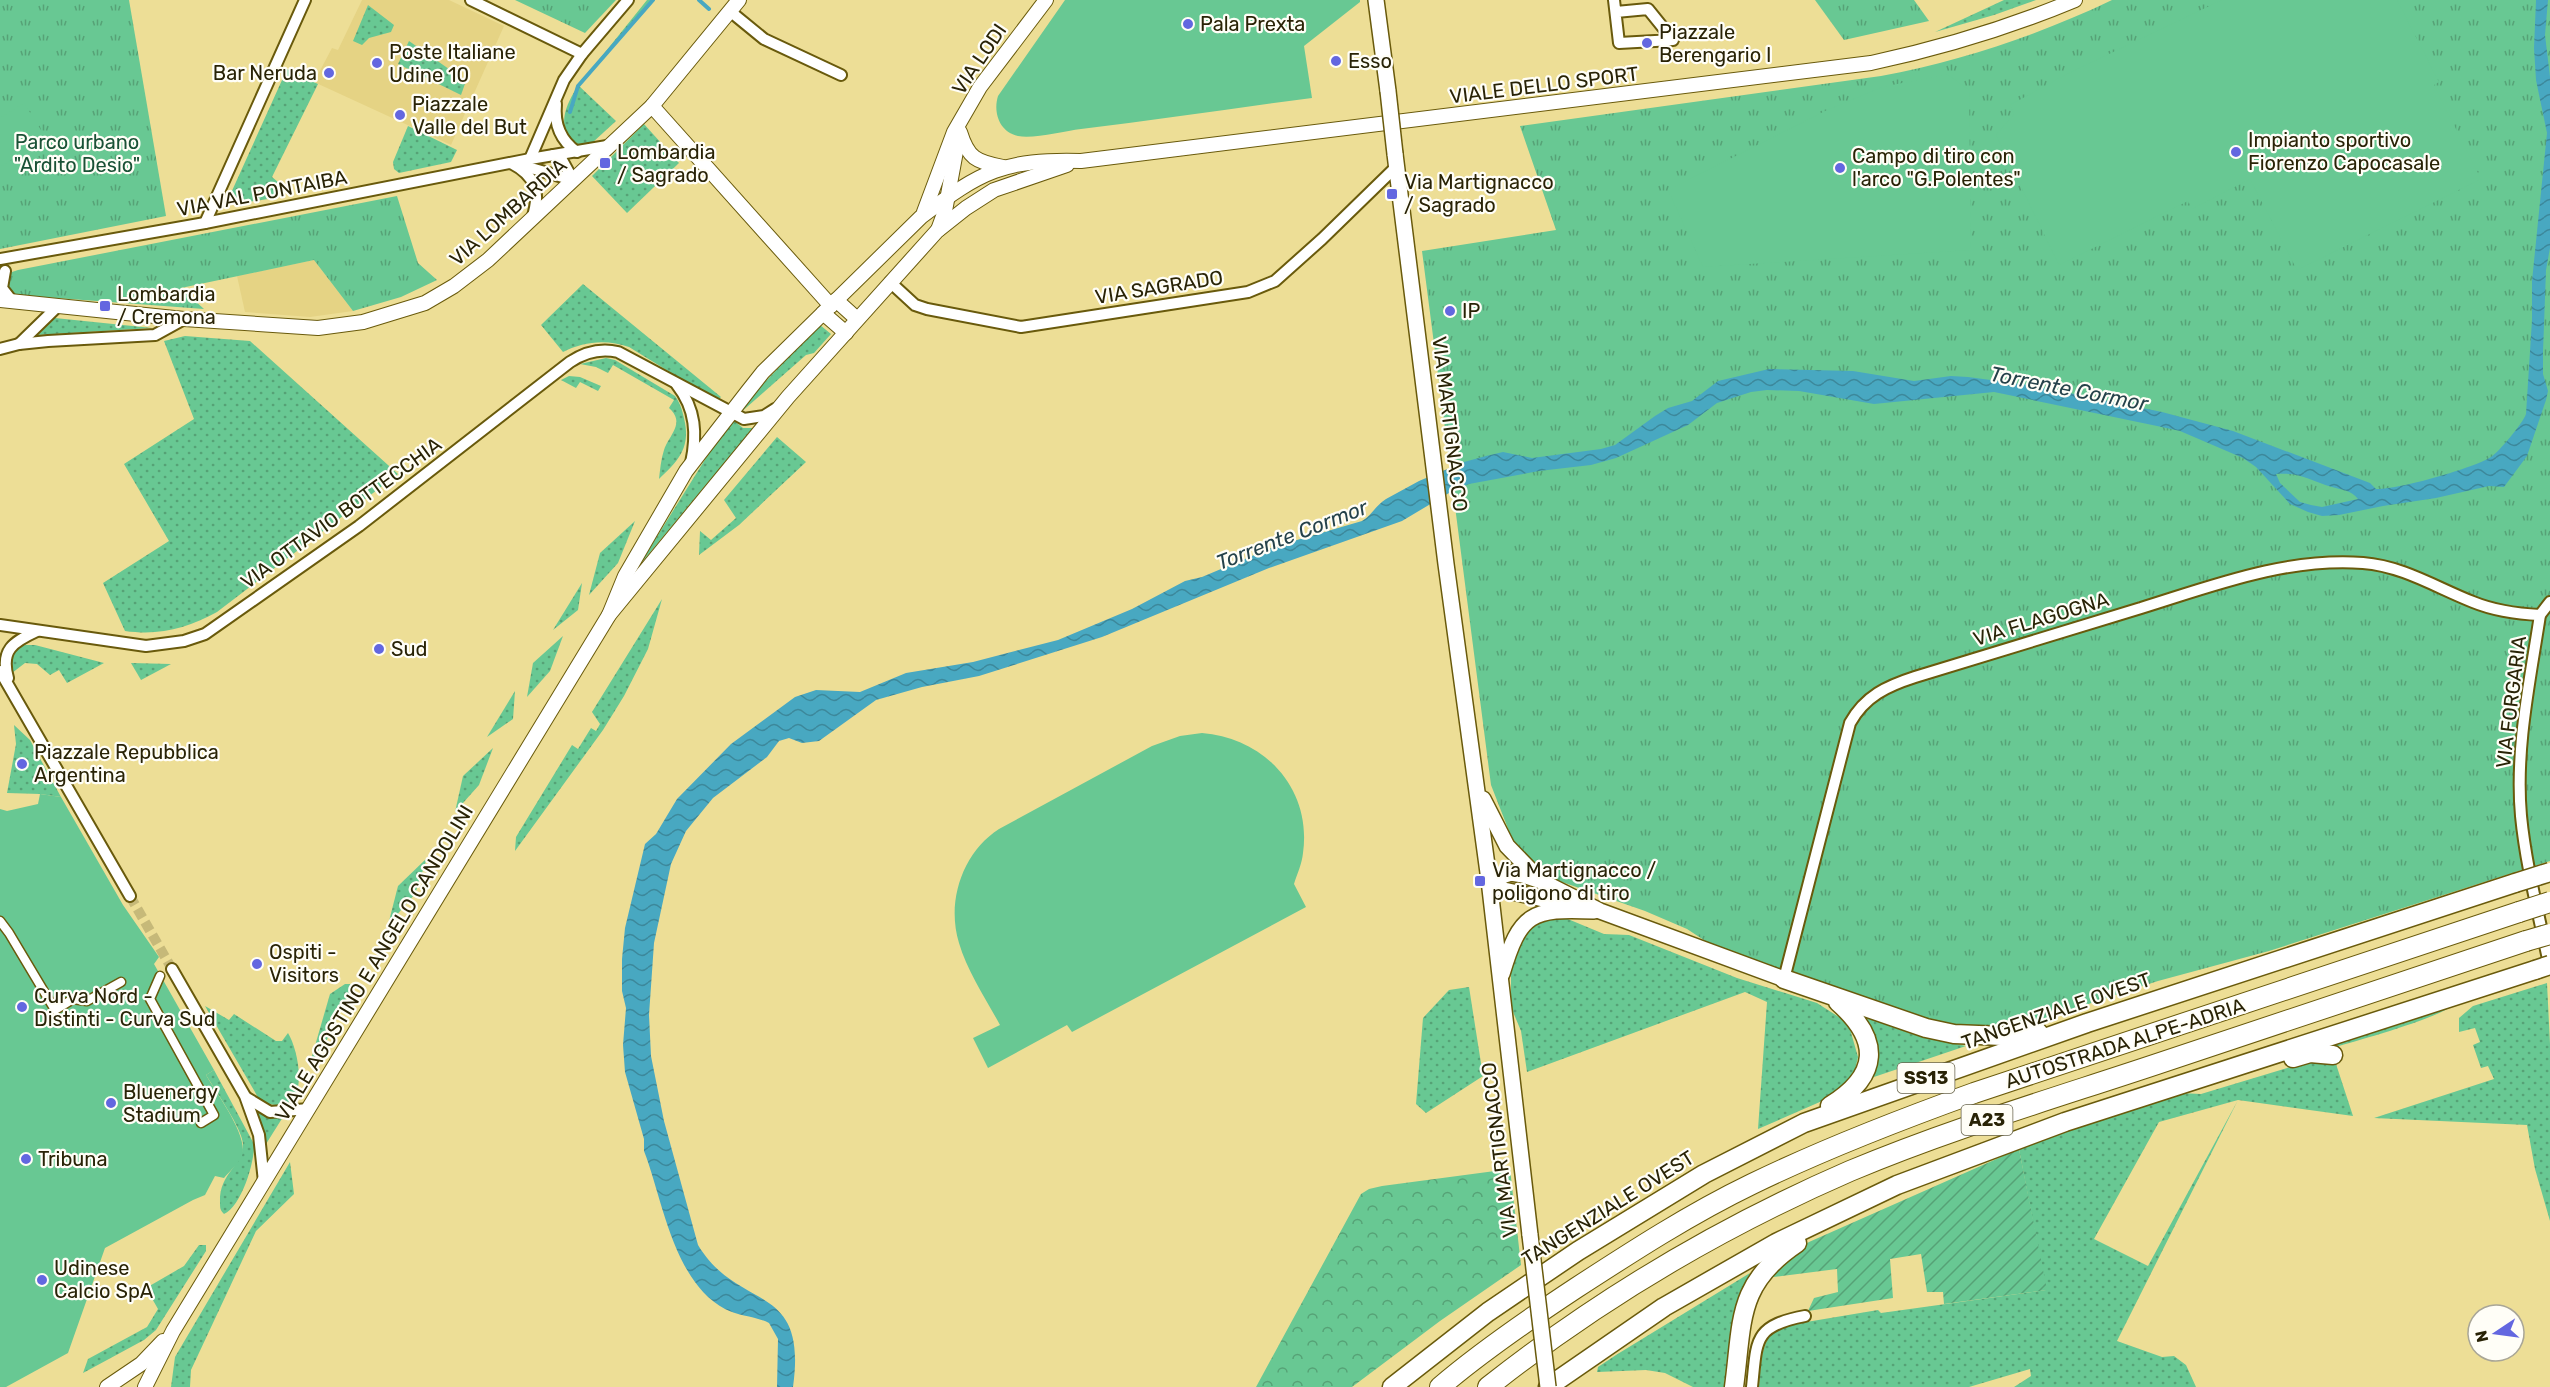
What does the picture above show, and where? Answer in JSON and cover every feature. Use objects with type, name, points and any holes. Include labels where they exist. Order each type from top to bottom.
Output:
[{"type":"highway","name":"TANGENZIALE OVEST","points":[[1392,1387],[1488,1312],[1578,1251],[1704,1174],[1804,1123],[2087,1023],[2550,872]]},
{"type":"highway","name":"AUTOSTRADA ALPE-ADRIA","points":[[1440,1387],[1510,1333],[1622,1257],[1750,1185],[1812,1156],[1892,1122],[1985,1089],[2550,902]]},
{"type":"highway","name":"AUTOSTRADA ALPE-ADRIA","points":[[1488,1387],[1605,1303],[1673,1261],[1796,1196],[1852,1170],[2001,1115],[2550,934]]},
{"type":"highway","points":[[2471,1000],[2544,971]]},
{"type":"highway","points":[[1548,1387],[1664,1307],[1776,1243],[1864,1199],[2065,1122],[2544,971]]},
{"type":"highway","points":[[1784,980],[1926,1028],[1954,1035],[2003,1036],[2087,1023]]},
{"type":"highway","points":[[1804,1123],[1852,1090],[1865,1071],[1869,1051],[1864,1031],[1852,1014],[1834,998]]},
{"type":"highway","points":[[2185,1084],[2220,1082],[2310,1053],[2333,1055]]},
{"type":"highway","points":[[1734,1387],[1744,1306],[1760,1275],[1776,1258],[1864,1199]]},
{"type":"main road","name":"VIA MARTIGNACCO","points":[[1377,0],[1446,564],[1489,879],[1548,1387]]},
{"type":"main road","name":"VIA MARTIGNACCO","points":[[1476,781],[1493,822],[1507,846],[1541,881]]},
{"type":"main road","name":"VIA MARTIGNACCO","points":[[1489,879],[1511,873],[1541,881],[1600,911],[1784,980]]},
{"type":"main road","name":"VIA MARTIGNACCO","points":[[1489,879],[1504,890],[1600,911]]},
{"type":"main road","name":"VIA MARTIGNACCO","points":[[1500,980],[1518,933],[1534,916],[1552,910],[1600,911]]},
{"type":"street","points":[[205,223],[305,0]]},
{"type":"street","points":[[471,0],[582,54]]},
{"type":"street","points":[[528,162],[557,94],[582,54],[628,0]]},
{"type":"street","name":"VIA LODI","points":[[921,216],[932,196],[946,149],[985,79],[1046,0]]},
{"type":"street","points":[[1614,0],[1619,43],[1673,40],[1648,9],[1616,12]]},
{"type":"street","name":"VIALE DELLO SPORT","points":[[830,306],[921,216],[970,182],[1003,167],[1029,161],[1081,160],[1871,63],[1983,35],[2075,0]]},
{"type":"street","name":"VIA LOMBARDIA","points":[[6,301],[184,319],[318,328],[363,322],[425,303],[454,286],[488,260],[652,106],[735,6],[764,39],[841,75]]},
{"type":"street","points":[[557,94],[555,110],[559,141],[553,155],[562,160],[573,180]]},
{"type":"street","points":[[652,106],[830,306],[851,326]]},
{"type":"street","name":"VIA LODI","points":[[937,231],[947,197],[960,132],[967,112]]},
{"type":"street","points":[[558,128],[567,144],[577,152]]},
{"type":"street","points":[[960,132],[967,151],[972,157],[1003,167]]},
{"type":"street","name":"VIA VAL PONTAIBA","points":[[0,259],[205,223],[610,145]]},
{"type":"street","name":"VIALE DELLO SPORT","points":[[851,326],[937,231],[966,208],[994,190],[1026,177],[1081,160]]},
{"type":"street","name":"VIA SAGRADO","points":[[890,282],[915,305],[1022,327],[1248,292],[1275,281],[1322,239],[1396,160]]},
{"type":"street","name":"VIA VAL PONTAIBA","points":[[528,162],[573,180]]},
{"type":"street","points":[[511,163],[524,170],[534,184],[537,204],[532,219]]},
{"type":"street","points":[[6,301],[2,288],[2,274],[21,255]]},
{"type":"street","name":"VIALE AGOSTINO E ANGELO CANDOLINI","points":[[609,615],[625,576],[691,463],[763,372],[830,306]]},
{"type":"street","points":[[19,344],[57,307]]},
{"type":"street","points":[[0,350],[19,344],[155,335],[184,319]]},
{"type":"street","name":"VIALE AGOSTINO E ANGELO CANDOLINI","points":[[145,1387],[173,1331],[609,615],[788,397],[851,326]]},
{"type":"street","name":"VIA OTTAVIO BOTTECCHIA","points":[[0,625],[146,646],[193,639],[205,634],[359,526],[578,357],[599,351],[618,352],[744,419],[757,418],[770,412],[788,397]]},
{"type":"street","points":[[675,382],[684,395],[693,416],[695,444],[691,463]]},
{"type":"street","name":"VIA FLAGOGNA","points":[[1784,980],[1850,723],[1863,703],[1883,689],[2241,577],[2317,563],[2346,562],[2386,566],[2476,603],[2513,613]]},
{"type":"street","name":"VIA FORGARIA","points":[[2544,971],[2520,793],[2522,742],[2540,615],[2550,602]]},
{"type":"street","name":"VIA FORGARIA","points":[[2513,613],[2540,615]]},
{"type":"street","points":[[9,685],[5,660],[11,646],[37,631]]},
{"type":"street","points":[[0,671],[130,896]]},
{"type":"street","points":[[0,921],[56,1010],[73,999],[87,1001],[121,982]]},
{"type":"street","points":[[172,969],[245,1096],[259,1135],[264,1182]]},
{"type":"street","points":[[160,976],[150,999],[214,1115],[201,1123]]},
{"type":"street","points":[[245,1096],[254,1104],[270,1112],[309,1109]]},
{"type":"street","points":[[1752,1387],[1756,1346],[1764,1332],[1774,1324],[1805,1316]]},
{"type":"street","name":"VIALE AGOSTINO E ANGELO CANDOLINI","points":[[107,1387],[141,1364],[173,1331]]},
{"type":"shaded area","points":[[362,0],[449,0],[504,26],[451,145],[314,82],[332,48],[338,50]]},
{"type":"shaded area","points":[[314,260],[353,311],[310,317],[245,312],[237,276]]},
{"type":"green space","name":"Parco urbano \"Ardito Desio\"","points":[[0,0],[129,0],[166,216],[0,249]]},
{"type":"green space","points":[[515,0],[616,0],[585,33]]},
{"type":"green space","points":[[647,0],[653,0],[587,75]]},
{"type":"green space","points":[[1065,0],[1360,0],[1360,2],[1304,46],[1312,98],[1040,136],[1025,137],[1011,134],[999,121],[996,108],[998,96]]},
{"type":"green space","points":[[1815,0],[1914,0],[1929,21],[1844,40]]},
{"type":"green space","points":[[2004,0],[2036,0],[1935,32]]},
{"type":"green space","points":[[2112,0],[2550,0],[2550,861],[2269,951],[2158,981],[2025,1025],[1975,1029],[1941,1024],[1791,972],[1776,969],[1713,946],[1687,929],[1645,911],[1542,875],[1514,844],[1491,785],[1422,251],[1556,230],[1520,126],[1911,70],[1999,46],[2056,25]]},
{"type":"green space","name":"Impianto sportivo Fiorenzo Capocasale","points":[[2222,0],[2397,0],[2439,82],[2434,85],[2481,179],[2297,270],[2250,179],[2192,209],[2188,201],[2059,265],[1996,135],[2014,114],[2010,105],[2065,75]]},
{"type":"green space","points":[[368,5],[394,25],[391,32],[369,38],[362,45],[353,41]]},
{"type":"green space","points":[[409,41],[466,81],[461,95],[398,64]]},
{"type":"green space","points":[[287,69],[318,84],[272,177],[278,182],[280,191],[274,198],[236,204],[231,200],[231,193]]},
{"type":"green space","name":"Campo di tiro con l'arco \"G.Polentes\"","points":[[1947,74],[1969,90],[1971,250],[1703,267],[1668,190],[1825,111],[1882,87]]},
{"type":"green space","points":[[578,85],[616,121],[592,143],[578,144],[566,132],[564,124],[566,109]]},
{"type":"green space","points":[[24,103],[46,138],[0,167],[0,118]]},
{"type":"green space","points":[[644,124],[679,163],[627,213],[592,176]]},
{"type":"green space","points":[[408,126],[457,150],[451,162],[399,173],[394,169],[393,162]]},
{"type":"green space","points":[[397,196],[418,263],[437,280],[401,297],[353,311],[314,260],[181,288],[204,309],[16,295],[8,291],[6,280],[9,273],[18,270]]},
{"type":"green space","points":[[583,284],[721,397],[717,401],[621,344],[596,342],[579,345],[563,352],[541,325]]},
{"type":"green space","points":[[55,318],[152,328],[38,335]]},
{"type":"green space","points":[[820,325],[831,334],[814,353],[806,355],[739,414],[736,412]]},
{"type":"green space","points":[[185,336],[250,341],[398,474],[217,612],[173,629],[150,632],[125,631],[103,583],[169,541],[124,464],[194,419],[164,341]]},
{"type":"green space","points":[[606,358],[615,360],[675,396],[680,405],[686,432],[684,448],[676,461],[659,479],[664,450],[676,424],[674,413],[669,408],[674,400],[613,365],[608,373],[596,367],[580,364]]},
{"type":"green space","points":[[569,376],[580,377],[601,386],[598,391],[580,382],[576,388],[561,380]]},
{"type":"green space","points":[[733,420],[743,428],[753,428],[638,567],[706,458]]},
{"type":"green space","points":[[777,437],[806,462],[739,525],[699,555],[700,531],[711,540],[736,518],[724,500]]},
{"type":"green space","points":[[635,521],[618,563],[589,595],[600,553]]},
{"type":"green space","points":[[582,583],[578,610],[553,630]]},
{"type":"green space","points":[[662,599],[648,649],[624,696],[603,730],[515,851],[516,837],[572,745],[578,749],[591,728],[596,731],[600,724],[592,712]]},
{"type":"green space","points":[[563,636],[550,671],[527,697],[533,663]]},
{"type":"green space","points":[[25,645],[35,645],[104,663],[67,683],[59,670],[50,675],[37,664],[25,663],[12,673],[12,656]]},
{"type":"green space","points":[[131,663],[171,664],[141,680]]},
{"type":"green space","points":[[515,691],[513,719],[487,737]]},
{"type":"green space","points":[[14,725],[30,740],[61,797],[7,793],[16,744]]},
{"type":"green space","points":[[1202,733],[1225,737],[1246,745],[1264,756],[1280,771],[1292,788],[1300,808],[1304,830],[1301,865],[1294,884],[1306,907],[1072,1032],[1067,1025],[988,1068],[973,1038],[1000,1025],[967,964],[956,927],[956,895],[967,864],[986,839],[999,829],[1152,746],[1180,736]]},
{"type":"green space","points":[[493,748],[479,785],[455,812],[463,776]]},
{"type":"green space","name":"Bluenergy Stadium","points":[[40,794],[61,797],[123,905],[159,957],[154,964],[214,1070],[206,1075],[236,1126],[243,1148],[242,1156],[236,1165],[224,1178],[215,1176],[205,1195],[105,1248],[68,1353],[6,1387],[0,1387],[0,809],[7,811],[38,804]]},
{"type":"green space","points":[[427,858],[415,894],[388,925],[398,886]]},
{"type":"green space","points":[[1563,917],[1604,934],[1629,935],[1737,978],[1817,1003],[1842,1019],[1850,1029],[1858,1057],[1849,1081],[1829,1098],[1758,1129],[1767,1002],[1745,992],[1527,1072],[1521,1031],[1511,1007],[1511,972],[1515,955],[1526,932],[1543,919]]},
{"type":"green space","points":[[2547,983],[2550,1044],[2550,1221],[2535,1169],[2527,1125],[2374,1118],[2494,1079],[2488,1066],[2481,1068],[2473,1045],[2480,1042],[2475,1028],[2459,1032],[2459,1018],[2473,1006]]},
{"type":"green space","points":[[345,984],[353,984],[313,1066],[310,1063],[330,994]]},
{"type":"green space","points":[[1469,987],[1483,1076],[1426,1113],[1416,1104],[1423,1018],[1449,990]]},
{"type":"green space","points":[[2456,1003],[2434,1015],[2397,1028],[2331,1048],[2325,1045]]},
{"type":"green space","points":[[205,1006],[229,1020],[234,1014],[276,1041],[282,1041],[288,1033],[295,1050],[299,1074],[296,1094],[290,1101],[276,1105],[259,1099]]},
{"type":"green space","points":[[1867,1018],[1918,1036],[1966,1046],[1868,1079],[1873,1042]]},
{"type":"green space","points":[[2326,1060],[2336,1064],[2353,1116],[2238,1100],[2117,1341],[2162,1357],[2174,1356],[2186,1365],[2196,1387],[2014,1387],[2031,1376],[2030,1369],[1969,1387],[1759,1387],[1764,1347],[1777,1327],[1878,1310],[1881,1313],[2046,1290],[2019,1149],[2180,1093],[2201,1094],[2310,1061]],"holes":[[[2238,1100],[2148,1266],[2094,1239],[2159,1122]]]},
{"type":"green space","points":[[214,1070],[254,1144],[246,1183],[236,1203],[224,1214],[220,1207],[223,1183],[240,1158],[243,1144],[233,1119],[206,1075]]},
{"type":"green space","points":[[252,1106],[266,1116],[283,1117],[266,1144]]},
{"type":"green space","points":[[2019,1149],[2047,1290],[1944,1304],[1943,1292],[1927,1292],[1921,1254],[1890,1259],[1893,1298],[1808,1311],[1814,1298],[1838,1292],[1837,1269],[1765,1278],[1788,1255],[1809,1242]]},
{"type":"green space","points":[[290,1162],[294,1194],[256,1231],[191,1370],[190,1387],[171,1387],[175,1357]]},
{"type":"green space","points":[[1510,1169],[1521,1265],[1440,1321],[1352,1387],[1256,1387],[1361,1194],[1369,1189],[1382,1186]]},
{"type":"green space","points":[[199,1245],[206,1245],[206,1251],[156,1330],[144,1340],[83,1373],[88,1359],[147,1327],[158,1309],[146,1288],[184,1266]]},
{"type":"green space","points":[[1750,1273],[1735,1316],[1724,1387],[1693,1387],[1665,1373],[1646,1370],[1597,1372],[1598,1367],[1616,1355]]},
{"type":"water","points":[[2536,0],[2548,0],[2545,35],[2550,77],[2550,248],[2546,270],[2543,374],[2548,391],[2527,456],[2504,487],[2489,486],[2436,498],[2322,516],[2290,504],[2256,467],[2243,458],[2180,431],[2157,426],[1994,392],[1874,404],[1799,391],[1751,392],[1717,403],[1688,425],[1616,458],[1591,465],[1539,471],[1469,484],[1454,490],[1402,521],[1269,568],[1102,637],[979,676],[922,687],[876,700],[819,741],[802,743],[789,738],[779,741],[767,757],[713,798],[686,831],[671,864],[654,943],[649,1015],[651,1056],[664,1121],[698,1245],[714,1266],[732,1281],[766,1301],[780,1313],[790,1329],[795,1353],[793,1387],[777,1387],[778,1339],[769,1323],[725,1309],[707,1296],[693,1279],[672,1238],[664,1215],[644,1151],[644,1139],[625,1072],[623,1045],[626,1008],[622,991],[622,959],[625,928],[645,844],[656,834],[677,799],[731,744],[795,697],[816,690],[860,692],[906,673],[973,662],[1058,640],[1132,609],[1185,581],[1202,577],[1273,547],[1362,521],[1386,499],[1419,481],[1464,462],[1503,452],[1532,458],[1615,445],[1655,416],[1668,408],[1692,401],[1718,381],[1769,369],[1853,371],[1914,381],[1951,376],[1968,377],[2035,386],[2162,412],[2233,431],[2370,483],[2376,489],[2417,482],[2469,467],[2495,454],[2516,430],[2526,414],[2532,281],[2547,133],[2536,80],[2534,48]],"holes":[[[2276,474],[2299,476],[2346,491],[2358,499],[2322,507],[2300,502],[2280,483]]]},
{"type":"waterway","points":[[570,112],[578,86],[653,0]]},
{"type":"waterway","points":[[699,0],[709,9]]},
{"type":"tunnel","points":[[130,896],[172,969]]},
{"type":"place","name":"Pala Prexta","points":[[1188,24]]},
{"type":"place","name":"Piazzale Berengario I","points":[[1647,43]]},
{"type":"place","name":"Esso","points":[[1336,61]]},
{"type":"place","name":"Poste Italiane Udine 10","points":[[377,63]]},
{"type":"place","name":"Bar Neruda","points":[[329,73]]},
{"type":"place","name":"Piazzale Valle del But","points":[[400,115]]},
{"type":"place","name":"Impianto sportivo Fiorenzo Capocasale","points":[[2236,152]]},
{"type":"place","name":"Lombardia / Sagrado","points":[[605,163]]},
{"type":"place","name":"Campo di tiro con l'arco \"G.Polentes\"","points":[[1840,168]]},
{"type":"place","name":"Via Martignacco / Sagrado","points":[[1392,194]]},
{"type":"place","name":"Lombardia / Cremona","points":[[105,306]]},
{"type":"place","name":"IP","points":[[1450,311]]},
{"type":"place","name":"Sud","points":[[379,649]]},
{"type":"place","name":"Piazzale Repubblica Argentina","points":[[22,764]]},
{"type":"place","name":"Via Martignacco / poligono di tiro","points":[[1480,881]]},
{"type":"place","name":"Ospiti - Visitors","points":[[257,964]]},
{"type":"place","name":"Curva Nord - Distinti - Curva Sud","points":[[22,1007]]},
{"type":"place","name":"Bluenergy Stadium","points":[[111,1103]]},
{"type":"place","name":"Tribuna","points":[[26,1159]]},
{"type":"place","name":"Udinese Calcio SpA","points":[[42,1280]]},
{"type":"water label","name":"Torrente Cormor","points":[[2069,389]]},
{"type":"water label","name":"Torrente Cormor","points":[[1292,535]]}]
